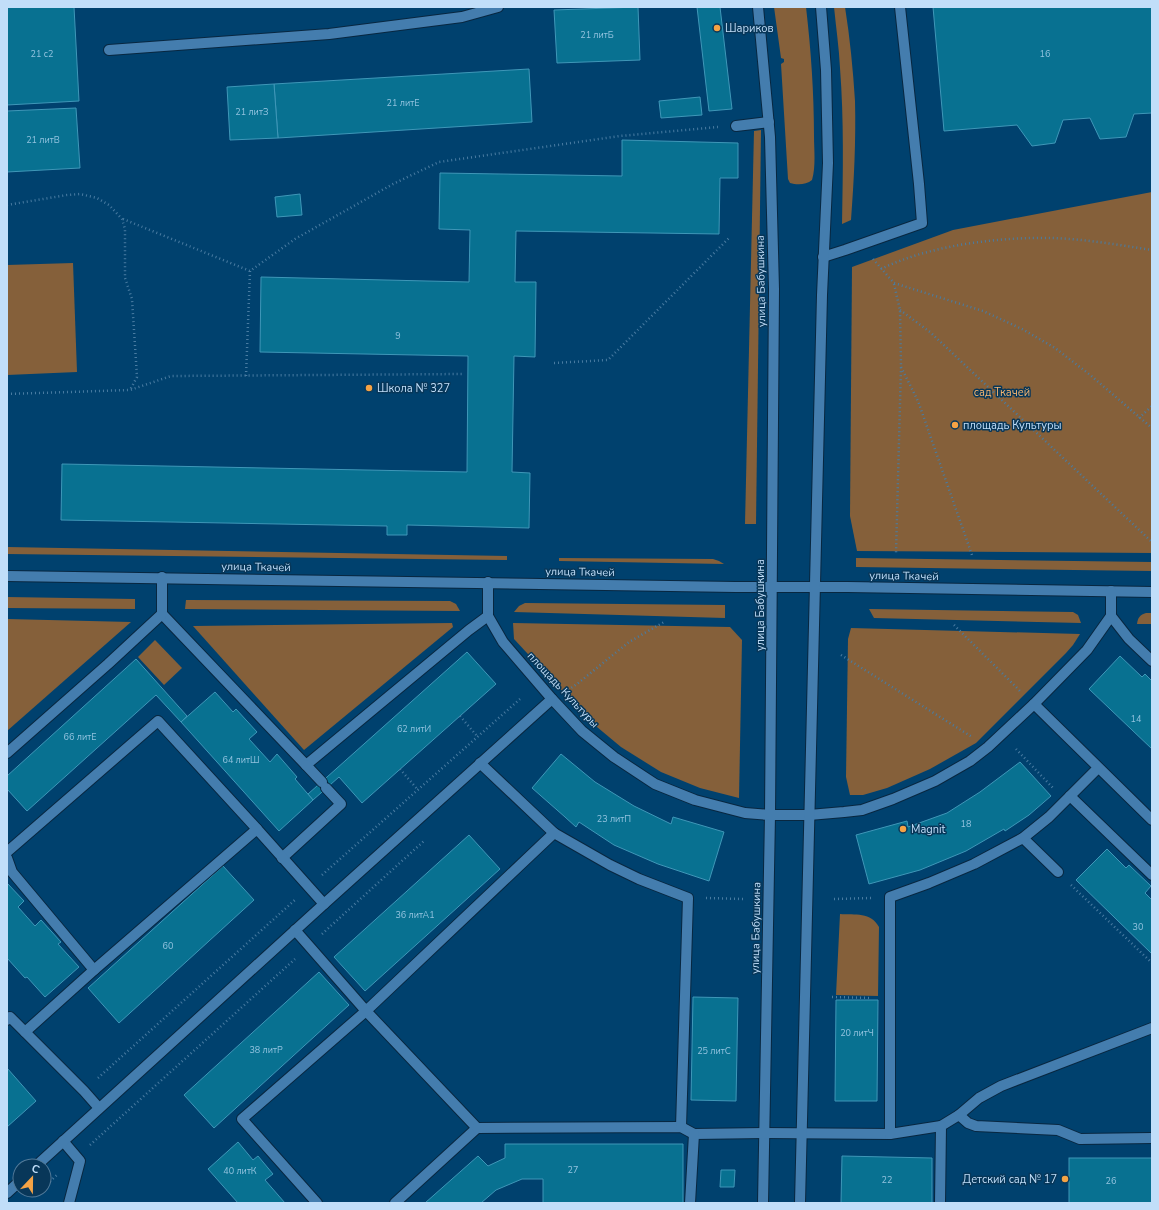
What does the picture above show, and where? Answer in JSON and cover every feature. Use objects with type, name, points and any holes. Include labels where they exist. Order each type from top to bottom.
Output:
[{"type":"street","points":[[109,50],[329,34],[462,17],[498,7]]},
{"type":"street","name":"улица Бабушкина","points":[[758,7],[770,137],[774,289],[770,815],[763,1203]]},
{"type":"street","points":[[800,1203],[815,587],[828,162],[826,70],[821,7]]},
{"type":"street","points":[[824,257],[922,223],[900,7]]},
{"type":"street","points":[[736,126],[769,122]]},
{"type":"street","name":"улица Ткачей","points":[[7,576],[488,582],[772,588],[815,587],[1152,592]]},
{"type":"street","points":[[162,577],[162,614],[306,765],[341,804],[282,858]]},
{"type":"street","name":"площадь Культуры","points":[[488,582],[488,616],[503,642],[552,699],[588,735],[614,757],[655,784],[695,800],[744,813],[770,815],[809,815],[862,810],[893,799],[934,781],[970,761],[988,747],[1034,704],[1087,650],[1111,616]]},
{"type":"street","points":[[1111,591],[1111,616],[1129,639],[1152,661]]},
{"type":"street","points":[[7,753],[162,614]]},
{"type":"street","points":[[306,765],[469,630],[488,616]]},
{"type":"street","points":[[45,1158],[552,699]]},
{"type":"street","points":[[1034,704],[1152,820]]},
{"type":"street","points":[[7,852],[158,721],[324,904]]},
{"type":"street","points":[[480,763],[554,833],[610,865],[645,882],[688,898],[681,1127]]},
{"type":"street","points":[[890,1134],[890,897],[942,878],[974,864],[1023,838],[1049,817],[1098,768]]},
{"type":"street","points":[[1070,796],[1152,875]]},
{"type":"street","points":[[25,1032],[94,970],[257,829]]},
{"type":"street","points":[[317,1203],[242,1119],[366,1011],[554,833]]},
{"type":"street","points":[[1023,838],[1058,872]]},
{"type":"street","points":[[7,858],[12,872],[94,970]]},
{"type":"street","points":[[295,930],[366,1011],[477,1128]]},
{"type":"street","points":[[7,1020],[10,1017],[99,1108]]},
{"type":"street","points":[[395,1203],[477,1128],[681,1127],[694,1134],[890,1134],[941,1126],[959,1115],[979,1098],[1001,1086],[1152,1028]]},
{"type":"street","points":[[959,1115],[968,1123],[976,1126],[1058,1130],[1080,1139],[1152,1138]]},
{"type":"street","points":[[940,1203],[941,1126]]},
{"type":"street","points":[[690,1203],[694,1134]]},
{"type":"street","points":[[63,1141],[80,1161],[69,1203]]},
{"type":"path","points":[[250,271],[295,239],[393,184],[439,162],[620,136],[736,126]]},
{"type":"path","points":[[7,204],[80,194],[97,198],[109,204],[122,219],[125,229],[125,278],[132,299],[137,377],[130,390]]},
{"type":"path","points":[[122,219],[250,271]]},
{"type":"path","points":[[554,363],[608,360],[729,238]]},
{"type":"path","points":[[881,269],[899,260],[945,248],[993,240],[1052,238],[1098,242],[1152,250]]},
{"type":"path","points":[[865,243],[870,254],[894,283],[983,311],[1022,329],[1055,348],[1152,428]]},
{"type":"path","points":[[246,376],[250,271]]},
{"type":"path","points":[[894,283],[900,310],[901,366],[896,554]]},
{"type":"path","points":[[900,310],[930,332],[1152,542]]},
{"type":"path","points":[[901,366],[918,402],[972,555]]},
{"type":"path","points":[[7,394],[130,390],[171,376],[463,374]]},
{"type":"path","points":[[1140,418],[1152,406]]},
{"type":"path","points":[[563,693],[577,684],[628,642],[664,622]]},
{"type":"path","points":[[954,625],[1024,694]]},
{"type":"path","points":[[841,655],[977,740]]},
{"type":"path","points":[[460,716],[477,736]]},
{"type":"path","points":[[1016,749],[1058,794],[1070,796]]},
{"type":"path","points":[[400,770],[418,790]]},
{"type":"path","points":[[1058,872],[1152,963]]},
{"type":"path","points":[[834,899],[890,897]]},
{"type":"path","points":[[688,898],[743,899]]},
{"type":"path","points":[[832,997],[890,998]]},
{"type":"green space","points":[[774,7],[806,7],[813,88],[814,169],[812,180],[804,184],[790,183],[788,179],[781,64],[784,62],[784,59],[781,58]]},
{"type":"green space","points":[[834,7],[845,7],[855,101],[851,220],[842,224],[842,107],[839,53]]},
{"type":"green space","points":[[761,130],[756,524],[745,524],[754,131]]},
{"type":"green space","name":"сад Ткачей","points":[[1152,192],[1152,553],[857,551],[850,516],[852,267],[953,230]]},
{"type":"green space","points":[[73,263],[77,372],[7,375],[7,265]]},
{"type":"green space","points":[[7,547],[507,556],[507,560],[7,554]]},
{"type":"green space","points":[[559,558],[713,559],[724,564],[559,561]]},
{"type":"green space","points":[[856,558],[1152,562],[1152,571],[856,567]]},
{"type":"green space","points":[[7,597],[135,599],[135,609],[7,608]]},
{"type":"green space","points":[[186,600],[450,601],[456,604],[460,611],[185,609]]},
{"type":"green space","points":[[525,603],[725,605],[725,618],[514,612],[519,606]]},
{"type":"green space","points":[[869,609],[1073,612],[1078,615],[1081,623],[874,618]]},
{"type":"green space","points":[[1146,613],[1152,613],[1152,624],[1137,624],[1140,617]]},
{"type":"green space","points":[[7,619],[131,622],[7,731]]},
{"type":"green space","points":[[452,623],[453,627],[304,750],[193,626]]},
{"type":"green space","points":[[513,623],[730,627],[742,640],[739,798],[700,788],[661,772],[621,747],[591,722],[514,639]]},
{"type":"green space","points":[[851,628],[1080,634],[1066,653],[976,743],[930,769],[887,788],[863,795],[850,795],[846,777],[848,639]]},
{"type":"green space","points":[[155,640],[182,668],[164,685],[138,657]]},
{"type":"green space","points":[[840,914],[862,915],[872,919],[879,927],[878,996],[836,995]]},
{"type":"building","points":[[7,7],[74,7],[79,101],[7,105]]},
{"type":"building","points":[[638,7],[640,60],[557,63],[554,10]]},
{"type":"building","points":[[697,7],[720,7],[732,109],[709,111]]},
{"type":"building","points":[[933,7],[1152,7],[1152,113],[1134,114],[1126,137],[1100,139],[1090,118],[1063,120],[1055,143],[1032,146],[1017,125],[944,131]]},
{"type":"building","points":[[529,69],[532,122],[278,138],[274,84]]},
{"type":"building","points":[[274,84],[278,138],[230,140],[227,87]]},
{"type":"building","points":[[700,97],[702,115],[661,118],[659,101]]},
{"type":"building","points":[[76,108],[80,168],[7,172],[7,111]]},
{"type":"building","points":[[622,140],[738,143],[738,178],[720,178],[719,234],[516,231],[515,282],[536,282],[535,357],[514,356],[512,472],[530,473],[529,528],[407,525],[407,535],[387,535],[387,526],[61,520],[62,464],[467,472],[468,356],[260,352],[261,277],[469,282],[470,230],[439,229],[440,173],[622,176]]},
{"type":"building","points":[[300,194],[302,215],[277,217],[275,197]]},
{"type":"building","points":[[467,652],[496,684],[362,803],[339,777],[313,800],[308,794]]},
{"type":"building","points":[[1120,656],[1142,677],[1145,674],[1152,681],[1152,749],[1089,689]]},
{"type":"building","points":[[136,659],[187,716],[181,722],[156,695],[27,811],[7,789],[7,776]]},
{"type":"building","points":[[215,692],[233,712],[236,709],[257,732],[249,739],[270,762],[277,754],[297,777],[295,779],[313,800],[279,831],[181,722]]},
{"type":"building","points":[[561,754],[595,782],[634,806],[671,824],[673,817],[724,832],[709,881],[658,864],[614,845],[579,822],[576,827],[532,788]]},
{"type":"building","points":[[1020,762],[1051,796],[1029,815],[1005,831],[1004,829],[966,851],[920,870],[869,884],[856,835],[907,821],[908,827],[947,813],[980,792]]},
{"type":"building","points":[[469,835],[500,869],[365,991],[334,957]]},
{"type":"building","points":[[1107,849],[1126,868],[1129,865],[1151,886],[1145,893],[1152,900],[1152,954],[1076,880]]},
{"type":"building","points":[[223,866],[254,900],[119,1023],[88,988]]},
{"type":"building","points":[[7,883],[24,901],[18,907],[35,926],[41,920],[61,942],[58,944],[79,967],[45,997],[7,958]]},
{"type":"building","points":[[319,972],[349,1005],[214,1128],[184,1095]]},
{"type":"building","points":[[693,997],[738,998],[736,1101],[691,1100]]},
{"type":"building","points":[[836,1000],[878,1000],[877,1101],[835,1101]]},
{"type":"building","points":[[7,1068],[36,1101],[7,1127]]},
{"type":"building","points":[[238,1142],[253,1160],[258,1156],[273,1174],[265,1180],[285,1203],[238,1203],[208,1169]]},
{"type":"building","points":[[505,1144],[683,1144],[683,1203],[543,1203],[543,1179],[522,1179],[496,1190],[481,1203],[425,1203],[478,1156],[488,1166],[505,1158]]},
{"type":"building","points":[[842,1156],[932,1158],[932,1203],[841,1203]]},
{"type":"building","points":[[1069,1158],[1152,1158],[1152,1203],[1069,1203]]},
{"type":"building","points":[[721,1170],[735,1170],[734,1187],[720,1187]]},
{"type":"place","name":"Шариков","points":[[717,28]]},
{"type":"place","name":"Школа № 327","points":[[369,388]]},
{"type":"place","name":"площадь Культуры","points":[[955,425]]},
{"type":"place","name":"Magnit","points":[[903,829]]},
{"type":"place","name":"Детский сад № 17","points":[[1065,1179]]}]
